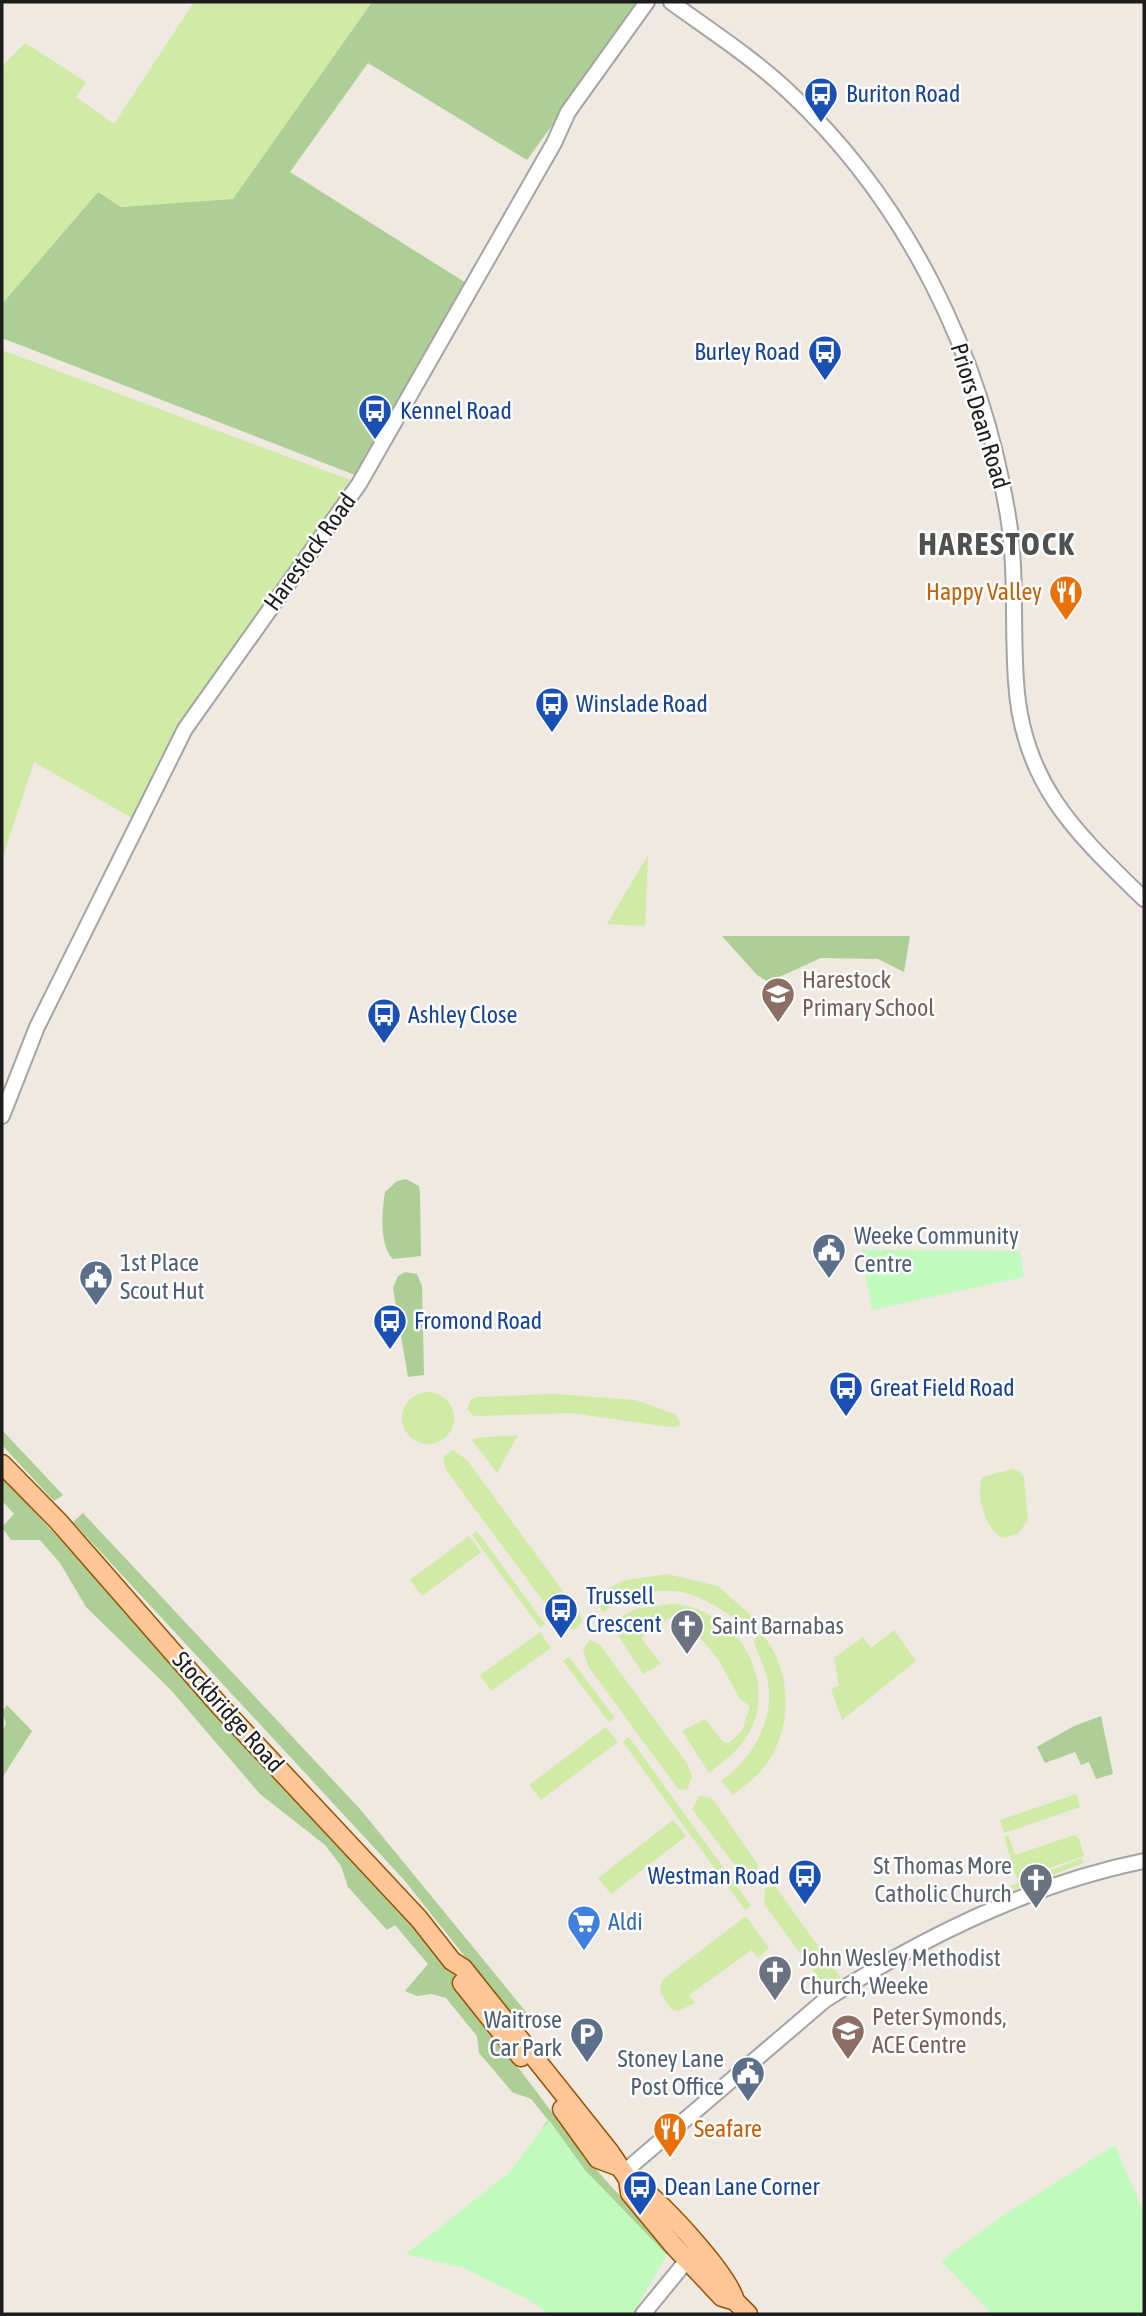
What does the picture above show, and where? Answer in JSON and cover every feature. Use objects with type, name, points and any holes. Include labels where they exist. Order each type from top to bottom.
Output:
[{"type":"main road","name":"Stockbridge Road","points":[[2,1464],[58,1521],[219,1704],[419,1919],[452,1961],[463,1968],[486,1994],[623,2172],[639,2184],[692,2253],[732,2288],[742,2308]]},
{"type":"street","name":"Harestock Road","points":[[2,1116],[42,1015],[185,729],[359,484],[554,144],[568,112],[647,2]]},
{"type":"street","name":"Priors Dean Road","points":[[671,2],[744,55],[805,108],[896,219],[930,277],[956,332],[1001,478],[1009,519],[1017,629],[1016,681],[1026,743],[1036,770],[1072,826],[1144,899]]},
{"type":"street","points":[[623,2172],[825,2000],[853,1982],[984,1912],[1078,1878],[1144,1861]]},
{"type":"street","points":[[643,2314],[692,2253]]},
{"type":"green space","points":[[194,2],[372,2],[233,200],[121,207],[98,192],[2,304],[2,66],[25,43],[86,82],[76,97],[114,124]]},
{"type":"green space","points":[[372,2],[641,2],[527,160],[368,63],[290,172],[466,283],[355,475],[2,338],[2,304],[98,192],[121,207],[233,199]]},
{"type":"green space","points":[[2,350],[350,480],[260,621],[185,729],[139,822],[34,762],[2,860]]},
{"type":"green space","points":[[648,855],[645,926],[607,924]]},
{"type":"green space","points":[[722,936],[910,936],[904,972],[878,959],[821,958],[768,982],[757,975]]},
{"type":"green space","points":[[406,1179],[419,1186],[421,1256],[393,1259],[385,1246],[385,1192],[397,1181]]},
{"type":"green space","points":[[861,1250],[1020,1251],[1024,1277],[872,1310]]},
{"type":"green space","points":[[405,1272],[417,1274],[422,1286],[424,1375],[408,1377],[393,1288],[398,1276]]},
{"type":"green space","points":[[428,1392],[447,1399],[454,1418],[447,1437],[428,1444],[409,1437],[402,1418],[409,1399]]},
{"type":"green space","points":[[555,1394],[635,1400],[675,1414],[680,1422],[679,1426],[669,1427],[571,1413],[474,1416],[467,1409],[471,1399],[477,1397]]},
{"type":"green space","points":[[2,1430],[63,1495],[54,1501],[2,1445]]},
{"type":"green space","points":[[518,1435],[497,1473],[472,1440],[475,1438]]},
{"type":"green space","points":[[453,1450],[467,1460],[581,1616],[582,1622],[576,1629],[566,1630],[561,1625],[446,1470],[443,1457]]},
{"type":"green space","points":[[1012,1469],[1019,1471],[1024,1477],[1028,1520],[1018,1534],[1002,1538],[986,1519],[980,1484],[982,1477]]},
{"type":"green space","points":[[2,1477],[354,1857],[448,1966],[508,2054],[591,2164],[669,2250],[632,2314],[543,2127],[548,2120],[531,2099],[512,2092],[479,2053],[477,2036],[446,1998],[431,1994],[417,1996],[405,1991],[428,1964],[395,1925],[387,1930],[348,1887],[341,1866],[325,1845],[260,1794],[170,1689],[86,1607],[60,1563],[40,1540],[11,1540],[2,1527],[14,1514],[2,1501]]},
{"type":"green space","points":[[83,1513],[360,1809],[531,2018],[520,2026],[405,1881],[73,1522]]},
{"type":"green space","points":[[477,1531],[545,1624],[540,1628],[472,1535]]},
{"type":"green space","points":[[469,1536],[481,1552],[422,1596],[410,1580]]},
{"type":"green space","points":[[667,1574],[718,1586],[756,1620],[744,1626],[709,1602],[676,1591],[642,1594],[603,1612],[593,1597],[622,1581]]},
{"type":"green space","points":[[672,1604],[694,1608],[714,1617],[731,1631],[754,1667],[758,1688],[757,1710],[750,1731],[737,1749],[709,1773],[682,1731],[705,1719],[723,1742],[729,1743],[742,1731],[750,1706],[740,1699],[718,1659],[678,1612],[641,1638],[661,1664],[643,1674],[610,1623],[635,1609]]},
{"type":"green space","points":[[894,1630],[916,1661],[842,1720],[831,1689],[839,1686],[834,1658],[863,1637],[871,1648]]},
{"type":"green space","points":[[540,1632],[551,1648],[491,1691],[480,1675]]},
{"type":"green space","points":[[760,1632],[779,1662],[786,1698],[785,1716],[781,1734],[765,1766],[733,1795],[721,1781],[732,1773],[751,1751],[768,1711],[767,1677],[754,1641]]},
{"type":"green space","points":[[590,1640],[600,1645],[688,1765],[692,1777],[687,1790],[678,1789],[588,1666],[583,1649]]},
{"type":"green space","points":[[569,1657],[615,1718],[609,1722],[563,1661]]},
{"type":"green space","points":[[7,1705],[32,1731],[2,1778],[2,1733],[6,1723],[2,1712]]},
{"type":"green space","points":[[1101,1716],[1113,1774],[1096,1779],[1089,1762],[1081,1765],[1075,1752],[1045,1763],[1037,1747],[1074,1726]]},
{"type":"green space","points":[[606,1727],[618,1742],[541,1800],[529,1785]]},
{"type":"green space","points":[[629,1737],[751,1906],[745,1910],[623,1742]]},
{"type":"green space","points":[[1076,1794],[1080,1807],[1004,1833],[1000,1820]]},
{"type":"green space","points":[[699,1796],[710,1797],[714,1801],[758,1865],[756,1875],[747,1878],[741,1873],[692,1809]]},
{"type":"green space","points":[[673,1820],[686,1836],[611,1894],[598,1878]]},
{"type":"green space","points":[[1008,1835],[1015,1855],[1074,1835],[1079,1839],[1084,1856],[1017,1879],[1004,1837]]},
{"type":"green space","points":[[1082,1858],[1084,1863],[997,1896],[995,1892]]},
{"type":"green space","points":[[775,1886],[843,1981],[828,1991],[764,1904],[765,1888]]},
{"type":"green space","points":[[746,1916],[769,1948],[758,1958],[752,1950],[689,1995],[695,2003],[678,2011],[671,2009],[660,1992],[662,1980]]},
{"type":"green space","points":[[549,2120],[585,2170],[667,2255],[632,2314],[550,2314],[525,2298],[464,2268],[406,2254],[510,2172]]},
{"type":"green space","points":[[1115,2145],[1144,2214],[1144,2314],[992,2314],[941,2261],[998,2219]]},
{"type":"place","name":"Buriton Road","points":[[821,124]]},
{"type":"place","name":"Burley Road","points":[[825,382]]},
{"type":"place","name":"Kennel Road","points":[[375,441]]},
{"type":"place","name":"Happy Valley","points":[[1066,622]]},
{"type":"place","name":"Winslade Road","points":[[552,734]]},
{"type":"place","name":"Harestock Primary School","points":[[778,1024]]},
{"type":"place","name":"Ashley Close","points":[[384,1045]]},
{"type":"place","name":"Weeke Community Centre","points":[[829,1280]]},
{"type":"place","name":"1st Place Scout Hut","points":[[96,1307]]},
{"type":"place","name":"Fromond Road","points":[[390,1351]]},
{"type":"place","name":"Great Field Road","points":[[846,1418]]},
{"type":"place","name":"Trussell Crescent","points":[[561,1640]]},
{"type":"place","name":"Saint Barnabas","points":[[687,1656]]},
{"type":"place","name":"Westman Road","points":[[805,1906]]},
{"type":"place","name":"St Thomas More Catholic Church","points":[[1036,1910]]},
{"type":"place","name":"Aldi","points":[[584,1952]]},
{"type":"place","name":"John Wesley Methodist Church, Weeke","points":[[775,2002]]},
{"type":"place","name":"Peter Symonds, ACE Centre","points":[[848,2061]]},
{"type":"place","name":"Waitrose Car Park","points":[[587,2064]]},
{"type":"place","name":"Stoney Lane Post Office","points":[[748,2103]]},
{"type":"place","name":"Seafare","points":[[670,2159]]},
{"type":"place","name":"Dean Lane Corner","points":[[640,2217]]},
{"type":"district","name":"HARESTOCK","points":[[997,544]]}]
